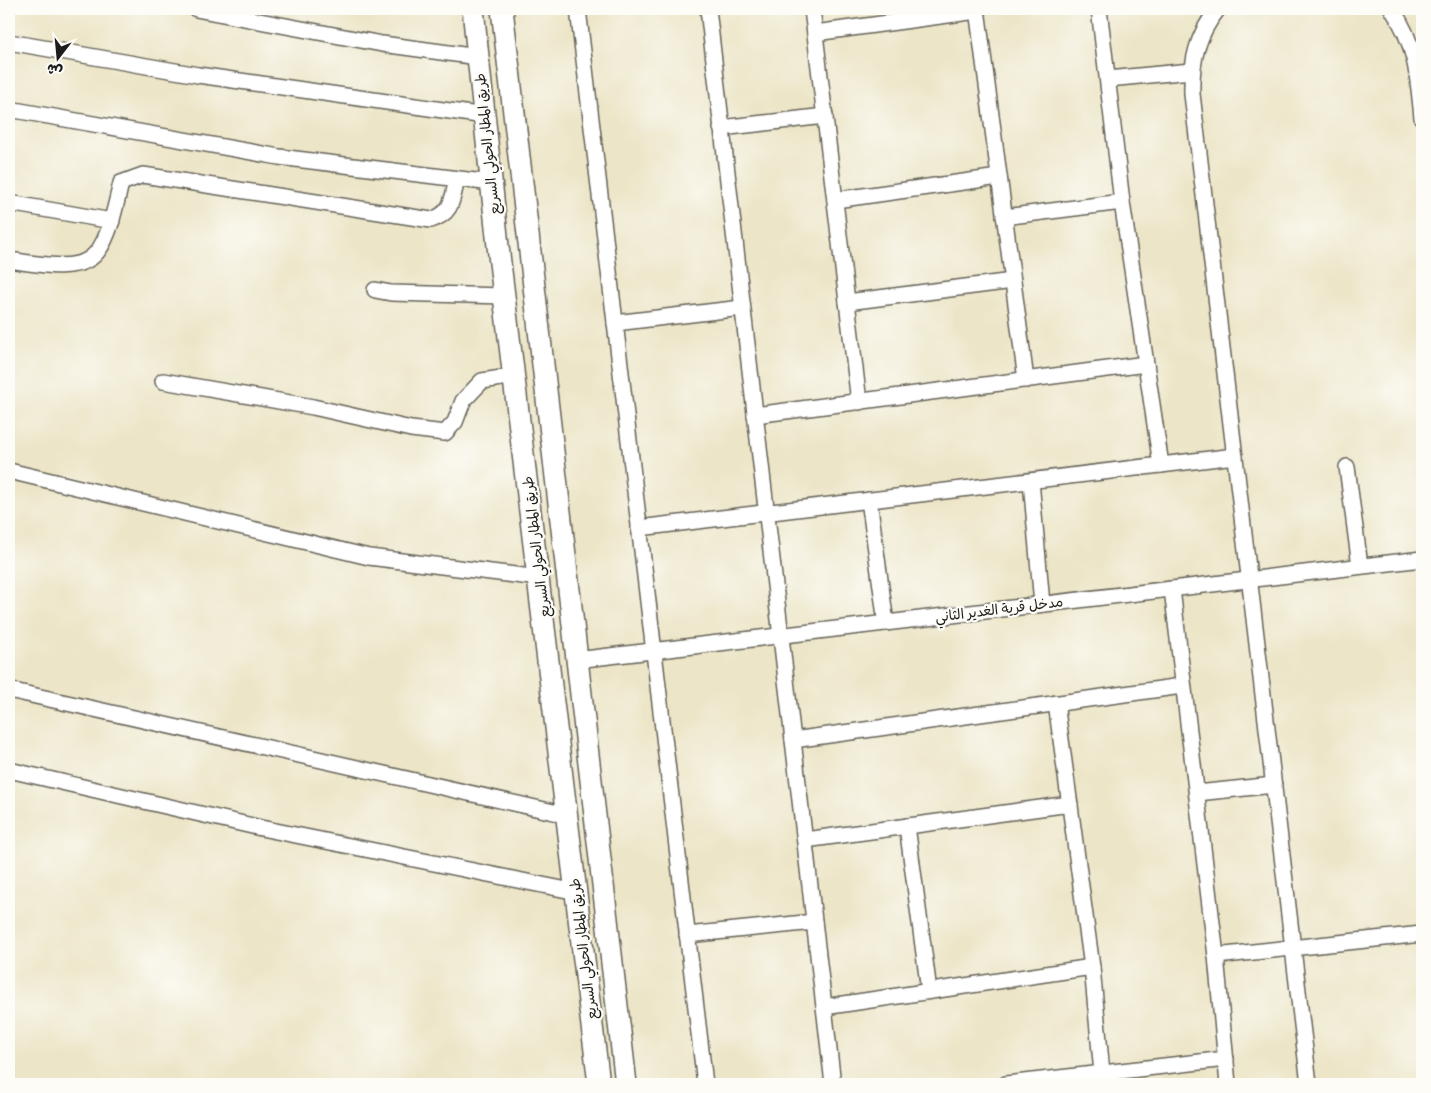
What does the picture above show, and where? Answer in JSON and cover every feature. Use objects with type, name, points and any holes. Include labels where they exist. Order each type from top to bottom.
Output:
[{"type":"highway","name":"طريق المطار الحولي السريع","points":[[473,9],[498,246],[599,1084]]},
{"type":"highway","name":"طريق المطار الحولي السريع","points":[[502,9],[626,1084]]},
{"type":"highway","points":[[498,246],[514,249],[530,243]]},
{"type":"highway","points":[[506,304],[538,309]]},
{"type":"street","points":[[196,9],[382,44],[478,57]]},
{"type":"street","points":[[578,9],[705,1084]]},
{"type":"street","points":[[708,9],[833,1084]]},
{"type":"street","points":[[812,9],[859,402]]},
{"type":"street","points":[[1099,9],[1122,202],[1161,465]]},
{"type":"street","points":[[1218,9],[1203,31],[1194,50],[1191,71],[1309,1084]]},
{"type":"street","points":[[1392,9],[1417,47],[1422,118]]},
{"type":"street","points":[[815,33],[977,10],[1026,380]]},
{"type":"street","points":[[9,42],[198,75],[485,116]]},
{"type":"street","points":[[1108,79],[1191,71]]},
{"type":"street","points":[[9,109],[279,158],[492,182]]},
{"type":"street","points":[[722,128],[825,116]]},
{"type":"street","points":[[9,260],[63,267],[81,263],[95,257],[102,247],[112,221],[121,183],[143,175],[431,220],[442,216],[449,209],[457,179]]},
{"type":"street","points":[[835,200],[999,177]]},
{"type":"street","points":[[1004,216],[1122,202]]},
{"type":"street","points":[[9,203],[112,221]]},
{"type":"street","points":[[847,302],[1013,281]]},
{"type":"street","points":[[375,290],[506,304]]},
{"type":"street","points":[[615,323],[742,308]]},
{"type":"street","points":[[755,415],[1146,364]]},
{"type":"street","points":[[163,381],[313,407],[411,429],[445,433],[455,422],[463,401],[482,381],[515,376]]},
{"type":"street","points":[[639,528],[1235,456]]},
{"type":"street","points":[[1347,467],[1360,566]]},
{"type":"street","points":[[9,471],[368,557],[539,578]]},
{"type":"street","points":[[1031,481],[1042,604]]},
{"type":"street","points":[[869,500],[886,623]]},
{"type":"street","name":"مدخل قرية الغدير الثاني","points":[[576,660],[1422,559]]},
{"type":"street","points":[[1172,589],[1182,686],[1197,793],[1216,956],[1228,1084]]},
{"type":"street","points":[[793,740],[1182,686]]},
{"type":"street","points":[[9,690],[567,815]]},
{"type":"street","points":[[1056,703],[1092,967],[1102,1073]]},
{"type":"street","points":[[9,770],[261,828],[577,892]]},
{"type":"street","points":[[1197,793],[1274,785]]},
{"type":"street","points":[[805,840],[1070,804]]},
{"type":"street","points":[[908,826],[929,991]]},
{"type":"street","points":[[687,935],[814,922]]},
{"type":"street","points":[[1216,956],[1422,934]]},
{"type":"street","points":[[824,1007],[1092,967]]},
{"type":"street","points":[[1006,1084],[1226,1058]]}]
